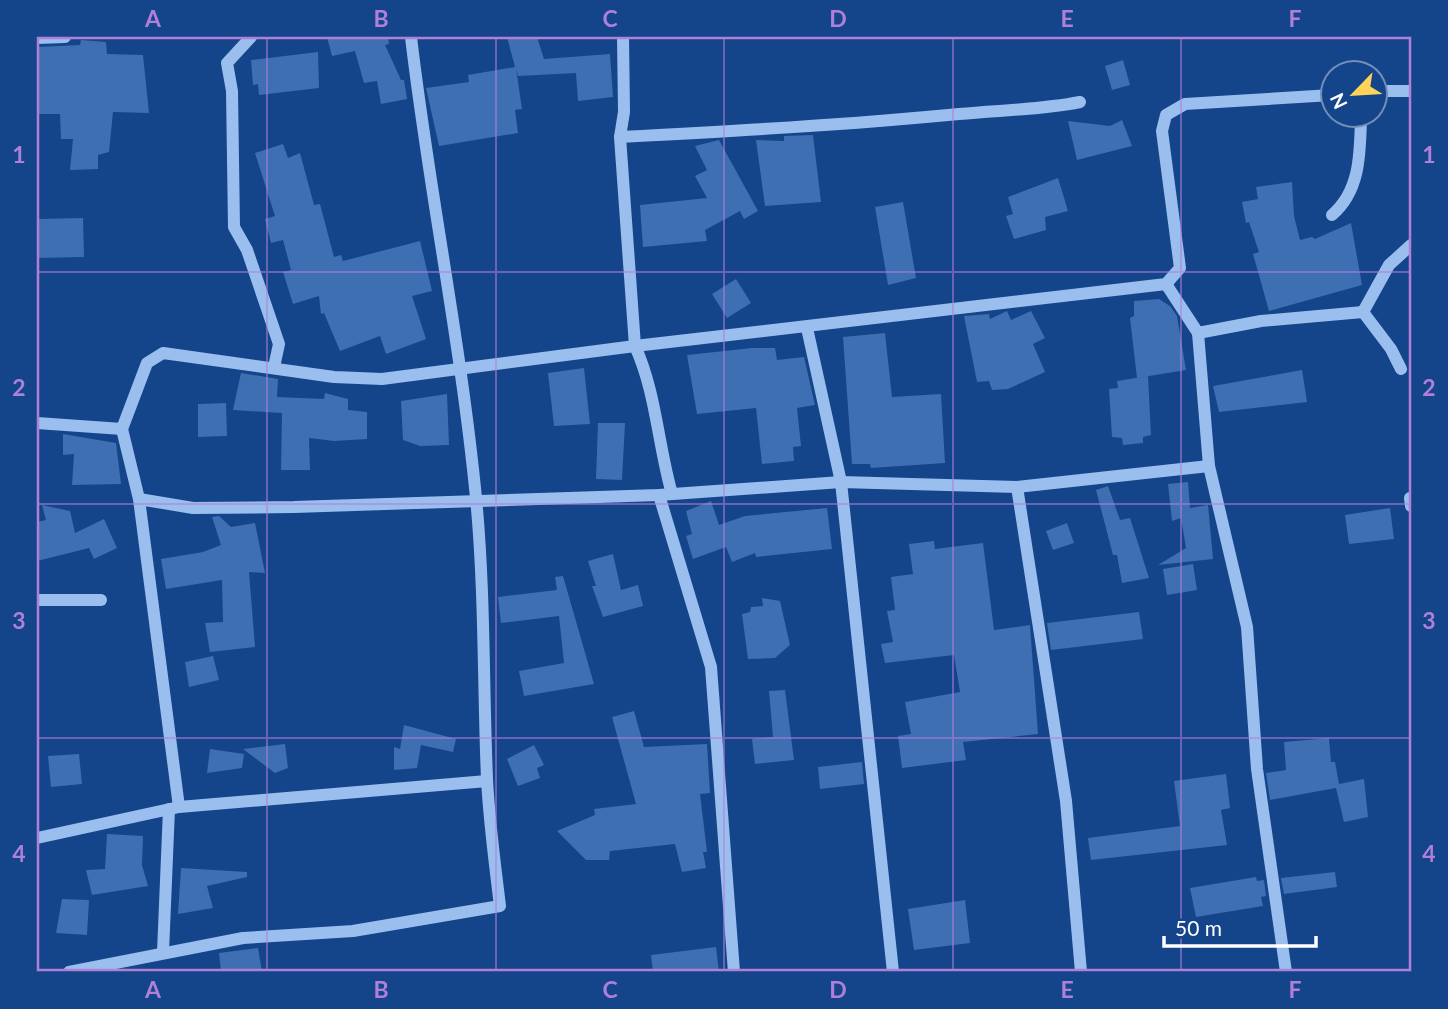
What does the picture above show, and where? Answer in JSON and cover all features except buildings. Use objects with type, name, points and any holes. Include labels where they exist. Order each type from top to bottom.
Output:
[{"type":"street","points":[[37,38],[65,37]]},
{"type":"street","points":[[251,37],[227,63],[232,91],[234,228],[247,250],[279,344],[274,367]]},
{"type":"street","points":[[69,972],[163,952],[243,939],[354,931],[499,905],[487,780],[485,656],[476,502],[462,369],[426,166],[411,37]]},
{"type":"street","points":[[623,37],[624,112],[620,137],[635,346],[647,372],[664,466],[673,494]]},
{"type":"street","points":[[1388,92],[1411,91]]},
{"type":"street","points":[[163,952],[174,808],[139,499],[122,429],[147,363],[163,353],[334,377],[382,379],[635,346],[1166,284],[1180,268],[1163,131],[1167,116],[1185,104],[1318,96]]},
{"type":"street","points":[[620,137],[894,121],[1003,110],[1045,109],[1080,102]]},
{"type":"street","points":[[1332,215],[1348,201],[1359,156],[1360,130]]},
{"type":"street","points":[[1363,312],[1389,265],[1411,245]]},
{"type":"street","points":[[1166,284],[1198,333],[1209,466],[1247,627],[1257,769],[1286,972]]},
{"type":"street","points":[[1198,333],[1261,321],[1363,312]]},
{"type":"street","points":[[1363,312],[1391,349],[1401,369]]},
{"type":"street","points":[[807,328],[841,482],[893,972]]},
{"type":"street","points":[[37,423],[122,429]]},
{"type":"street","points":[[139,499],[193,508],[659,495],[841,482],[1017,487],[1209,466]]},
{"type":"street","points":[[1017,487],[1066,801],[1081,972]]},
{"type":"street","points":[[659,495],[711,667],[734,972]]},
{"type":"street","points":[[37,600],[101,600]]},
{"type":"street","points":[[37,838],[174,808],[487,780]]}]
